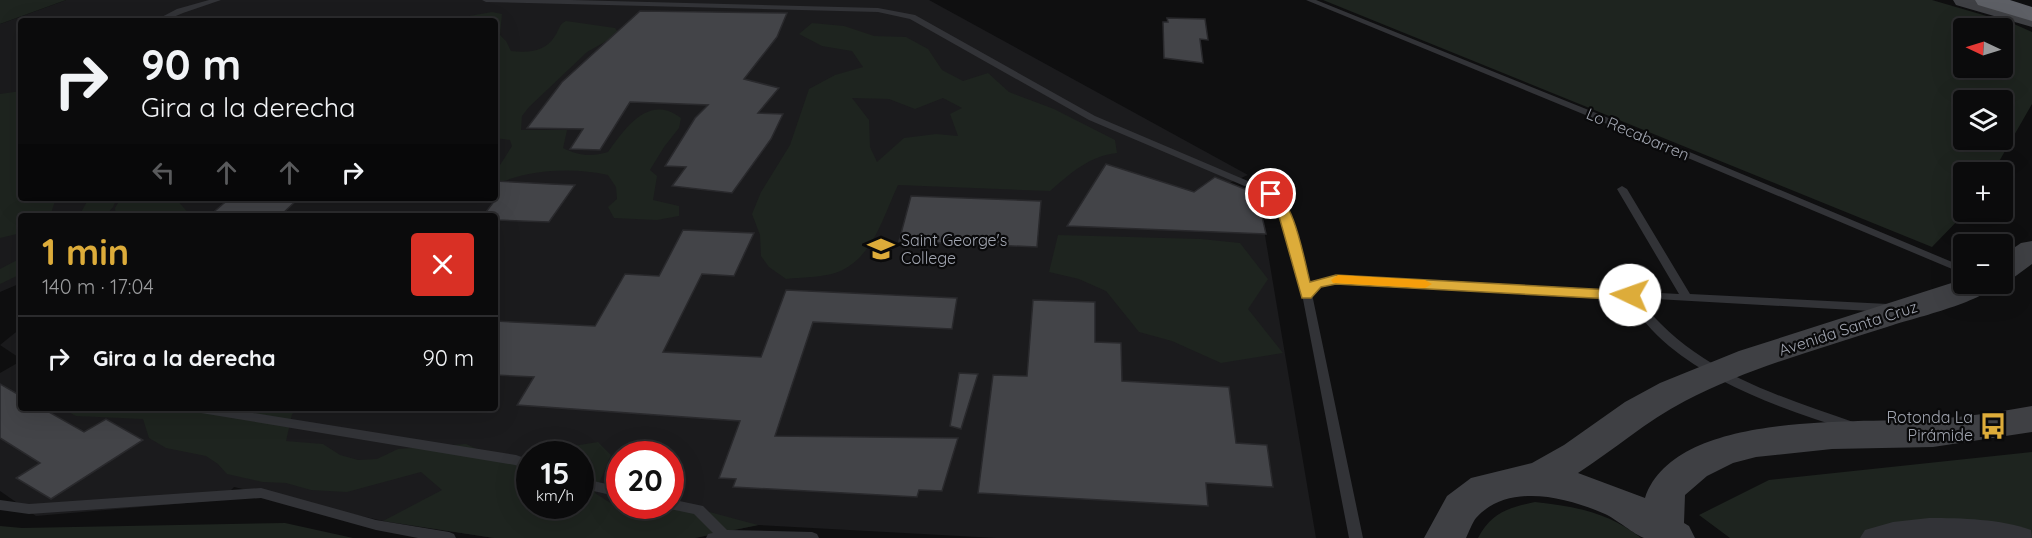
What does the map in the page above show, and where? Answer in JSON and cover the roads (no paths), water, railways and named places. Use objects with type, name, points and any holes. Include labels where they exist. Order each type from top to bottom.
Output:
[{"type":"highway","points":[[1986,0],[2032,14]]},
{"type":"street","points":[[1965,0],[2032,20]]},
{"type":"street","points":[[2013,263],[2032,249]]},
{"type":"street","name":"Avenida Santa Cruz","points":[[1527,481],[1548,473],[1571,460],[1654,401],[1717,372],[1953,293]]},
{"type":"street","points":[[1669,533],[1665,494],[1671,484],[1697,464],[1742,445],[1785,439],[1879,435],[2002,425],[2032,418]]},
{"type":"street","points":[[1445,538],[1451,519],[1469,498],[1495,486],[1527,481],[1554,482],[1610,497],[1669,533]]},
{"type":"street","points":[[1875,538],[1915,529],[1985,533],[2021,538]]},
{"type":"lane","points":[[165,18],[217,0]]},
{"type":"lane","points":[[486,0],[878,10],[912,17],[1092,118],[1271,194],[1280,204],[1286,216],[1306,294],[1356,538]]},
{"type":"lane","name":"Lo Recabarren","points":[[1310,0],[1592,114],[1953,266]]},
{"type":"lane","points":[[1622,189],[1687,298]]},
{"type":"lane","points":[[1306,294],[1316,283],[1336,279],[1907,309]]},
{"type":"lane","points":[[1630,295],[1644,316],[1668,340],[1717,372],[1776,400],[1879,435]]},
{"type":"lane","points":[[214,411],[516,460]]},
{"type":"lane","points":[[0,505],[30,509],[261,493],[376,525],[450,538]]},
{"type":"lane","points":[[684,507],[698,510],[718,536],[812,538]]},
{"type":"place","name":"Saint George's College","points":[[881,249]]},
{"type":"place","name":"Rotonda La Pirámide","points":[[1993,426]]}]
